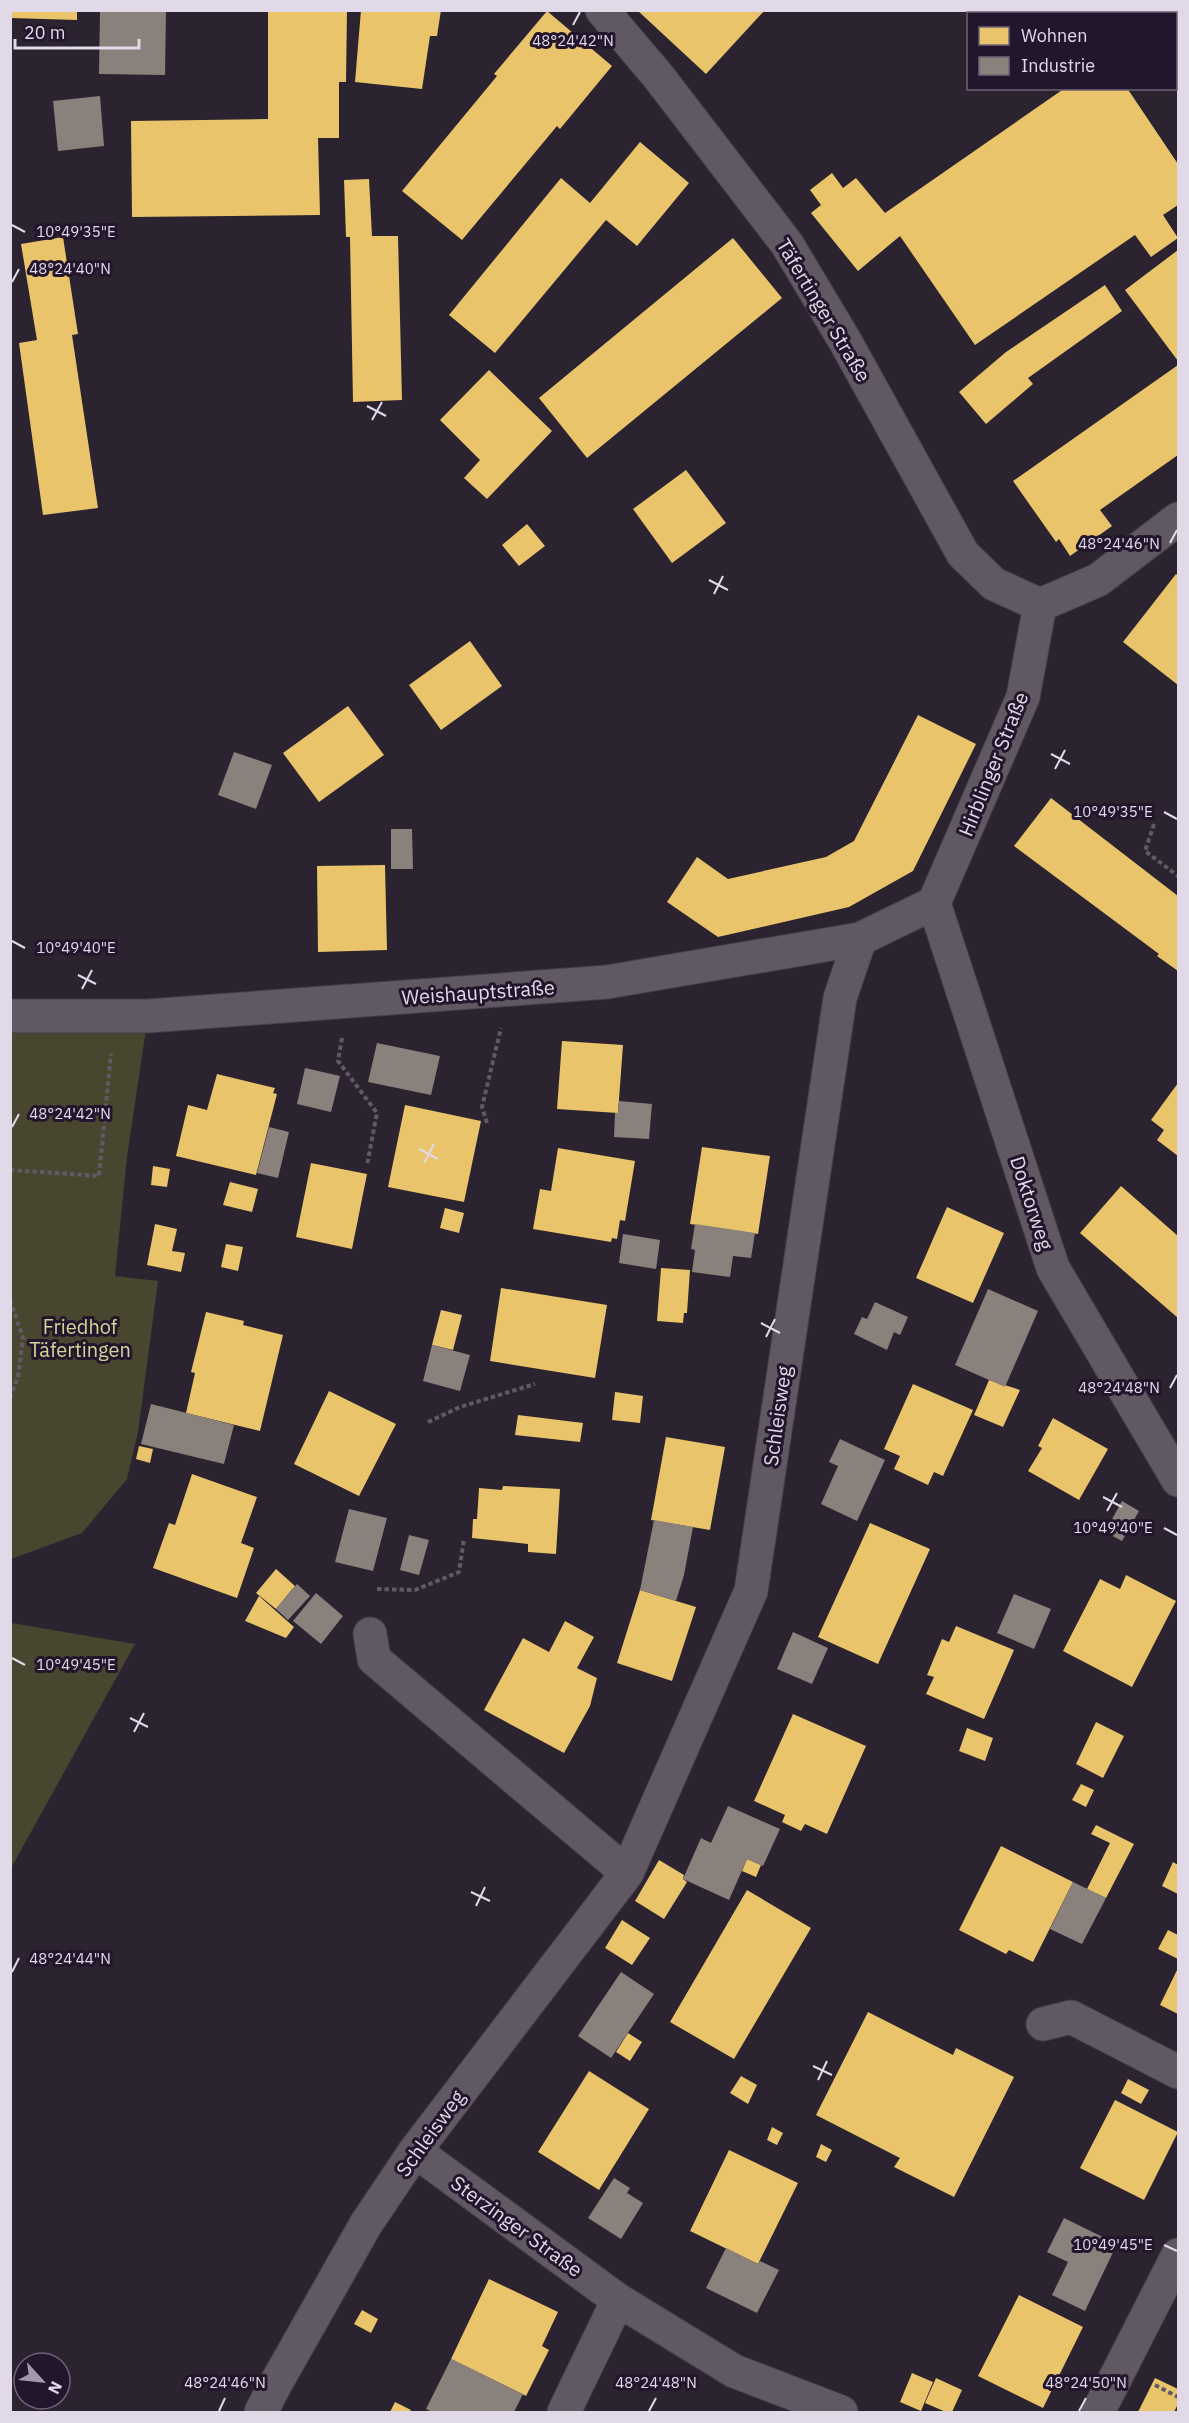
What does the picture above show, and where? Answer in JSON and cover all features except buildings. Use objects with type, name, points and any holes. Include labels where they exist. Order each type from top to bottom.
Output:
[{"type":"street","name":"Täfertinger Straße","points":[[602,10],[658,76],[787,244],[845,341],[963,554],[994,584],[1040,605]]},
{"type":"street","points":[[1040,605],[1098,580],[1179,519]]},
{"type":"street","name":"Hirblinger Straße","points":[[934,903],[1023,697],[1040,605]]},
{"type":"street","name":"Weishauptstraße","points":[[10,1016],[114,1018],[607,982],[860,939],[934,903]]},
{"type":"street","name":"Doktorweg","points":[[934,903],[1053,1268],[1179,1480]]},
{"type":"street","name":"Schleisweg","points":[[261,2412],[366,2224],[415,2151],[627,1873],[751,1592],[840,998],[860,939]]},
{"type":"street","points":[[370,1634],[374,1659],[627,1873]]},
{"type":"street","points":[[1043,2024],[1071,2017],[1179,2072]]},
{"type":"street","name":"Sterzinger Straße","points":[[415,2151],[618,2300],[734,2372],[841,2412]]},
{"type":"street","points":[[1098,2412],[1179,2255]]},
{"type":"street","points":[[564,2412],[618,2300]]},
{"type":"path","points":[[1154,824],[1145,851],[1179,876]]},
{"type":"path","points":[[487,1123],[482,1107],[511,989]]},
{"type":"path","points":[[348,1001],[339,1062],[377,1113],[367,1165]]},
{"type":"path","points":[[10,1170],[99,1176],[114,1018]]},
{"type":"path","points":[[10,1300],[22,1338],[18,1377],[10,1398]]},
{"type":"path","points":[[428,1422],[460,1407],[535,1384]]},
{"type":"path","points":[[377,1588],[415,1590],[459,1572],[464,1539]]},
{"type":"green space","name":"Friedhof Täfertingen","points":[[11,1016],[148,1016],[127,1157],[115,1276],[158,1281],[138,1432],[127,1479],[82,1533],[11,1559]]},
{"type":"green space","points":[[10,1623],[135,1644],[11,1868]]}]
